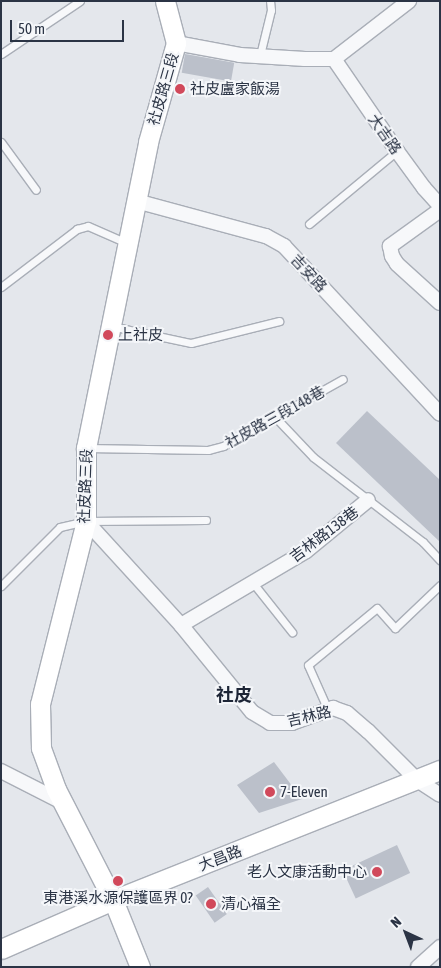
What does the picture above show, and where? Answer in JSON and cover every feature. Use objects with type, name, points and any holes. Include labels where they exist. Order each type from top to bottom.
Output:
[{"type":"street","name":"社皮路三段","points":[[140,967],[113,900],[62,802],[41,748],[40,704],[86,521],[86,448],[148,142],[176,43],[165,1]]},
{"type":"street","points":[[176,43],[240,55],[334,59],[410,1]]},
{"type":"street","name":"大吉路","points":[[334,59],[397,151],[440,208]]},
{"type":"street","name":"吉安路","points":[[136,202],[266,236],[284,246],[440,414]]},
{"type":"street","points":[[440,208],[390,246],[392,256],[397,264],[440,303]]},
{"type":"street","name":"吉林路138巷","points":[[180,625],[306,551],[368,500]]},
{"type":"street","name":"吉林路","points":[[86,521],[180,625],[252,712],[270,723],[292,723],[333,708],[347,713],[368,731],[417,780],[440,795]]},
{"type":"street","name":"大昌路","points":[[1,949],[113,900],[440,770]]},
{"type":"street","points":[[1,771],[62,802]]},
{"type":"street","points":[[418,967],[440,947]]},
{"type":"lane","points":[[1,54],[67,4],[80,1]]},
{"type":"lane","points":[[260,55],[271,10],[270,1]]},
{"type":"lane","points":[[1,142],[36,190]]},
{"type":"lane","points":[[309,224],[397,151]]},
{"type":"lane","points":[[1,287],[76,229],[88,226],[128,243]]},
{"type":"lane","points":[[111,326],[191,343],[206,341],[279,320]]},
{"type":"lane","name":"社皮路三段148巷","points":[[86,448],[208,450],[223,446],[343,379]]},
{"type":"lane","points":[[276,418],[313,457],[423,542],[440,560]]},
{"type":"lane","points":[[1,586],[60,527],[86,521],[206,520]]},
{"type":"lane","points":[[253,583],[292,632]]},
{"type":"lane","points":[[328,710],[308,665],[377,608],[395,628],[440,585]]},
{"type":"building","points":[[185,54],[234,63],[231,81],[182,73]]},
{"type":"building","points":[[367,411],[440,480],[440,542],[336,443]]},
{"type":"building","name":"7-Eleven","points":[[274,762],[302,799],[259,813],[237,785]]},
{"type":"building","name":"老人文康活動中心","points":[[397,845],[410,873],[356,898],[343,870]]},
{"type":"building","name":"清心福全","points":[[208,887],[227,914],[215,923],[196,896]]},
{"type":"place","name":"社皮盧家飯湯","points":[[180,89]]},
{"type":"place","name":"上社皮","points":[[108,335]]},
{"type":"place","name":"7-Eleven","points":[[270,792]]},
{"type":"place","name":"老人文康活動中心","points":[[377,872]]},
{"type":"place","name":"東港溪水源保護區界 0?","points":[[118,881]]},
{"type":"place","name":"清心福全","points":[[211,904]]},
{"type":"district","name":"社皮","points":[[234,695]]}]
